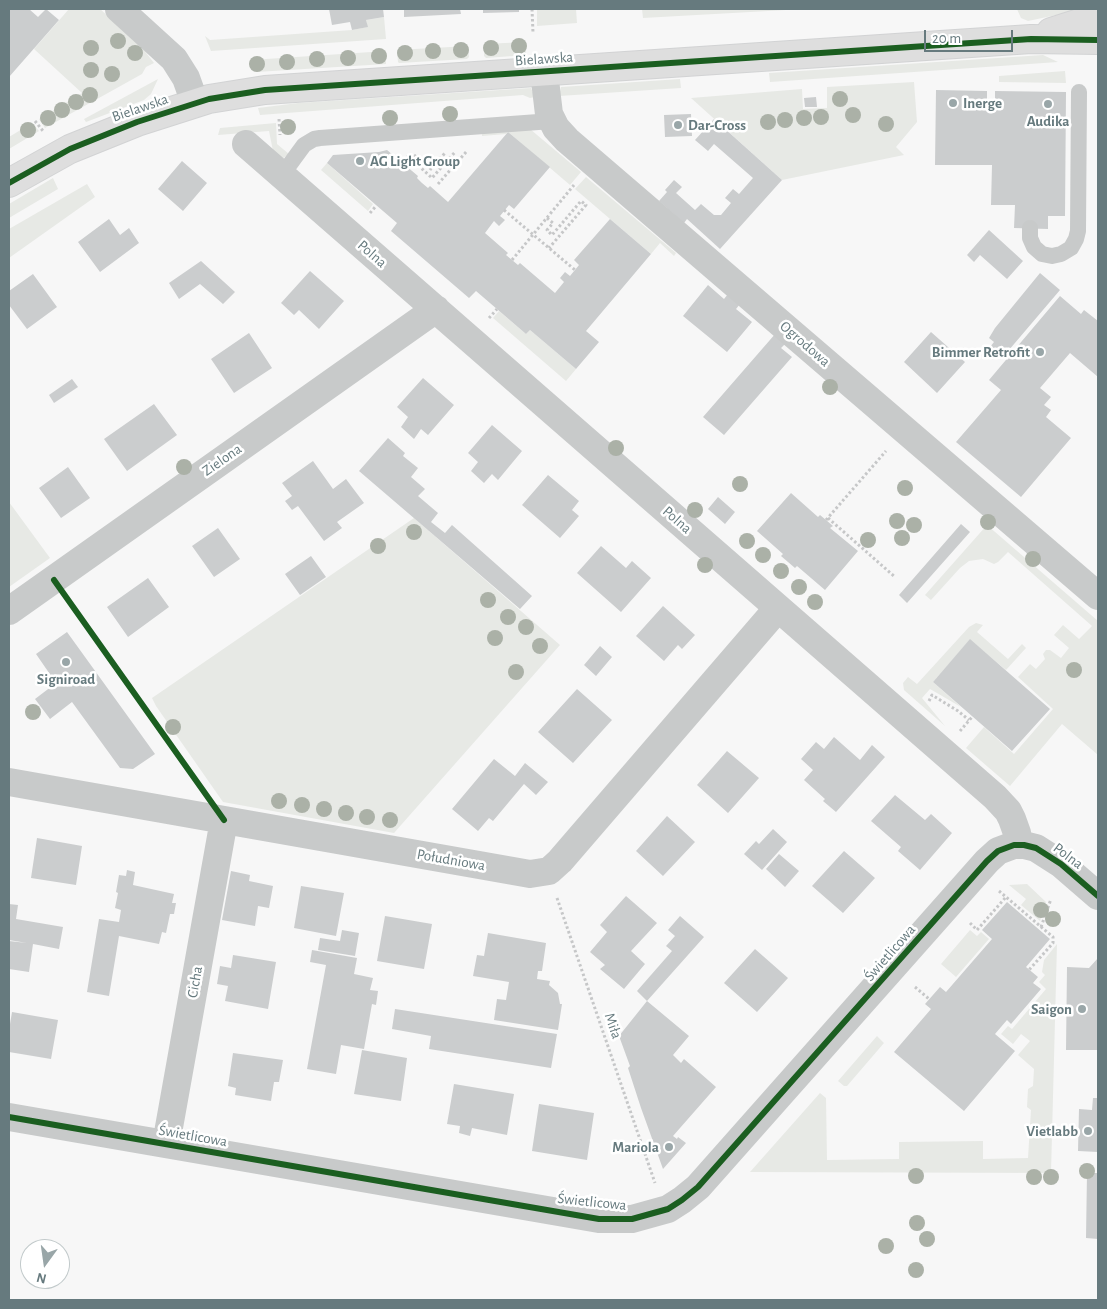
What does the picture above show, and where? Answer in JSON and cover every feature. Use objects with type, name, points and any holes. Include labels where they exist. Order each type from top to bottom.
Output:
[{"type":"street","points":[[119,9],[178,64],[191,90],[195,103]]},
{"type":"street","name":"Bielawska","points":[[1031,39],[1098,17]]},
{"type":"street","name":"Bielawska","points":[[9,183],[90,140],[137,122],[195,103],[265,90],[1031,39],[1098,40]]},
{"type":"street","name":"Ogrodowa","points":[[544,72],[547,108],[552,121],[567,140],[1098,596]]},
{"type":"street","name":"Polna","points":[[246,144],[1002,804],[1012,818],[1019,844],[1036,848],[1049,855],[1098,896]]},
{"type":"street","name":"Zielona","points":[[9,611],[436,309]]},
{"type":"street","points":[[548,871],[560,861],[778,608]]},
{"type":"street","name":"Południowa","points":[[9,782],[530,874],[548,871]]},
{"type":"street","name":"Cicha","points":[[166,1144],[224,820]]},
{"type":"street","name":"Świetlicowa","points":[[9,1117],[599,1219],[632,1219],[668,1209],[682,1200],[712,1174],[987,862],[1004,848],[1019,844]]},
{"type":"lane","points":[[1030,228],[1030,238],[1034,246],[1042,254],[1052,256],[1061,254],[1071,248],[1076,239],[1078,231],[1079,92]]},
{"type":"lane","points":[[282,175],[304,145],[314,139],[552,121]]},
{"type":"path","points":[[532,9],[533,33]]},
{"type":"path","points":[[35,121],[46,135]]},
{"type":"path","points":[[438,184],[471,146]]},
{"type":"path","points":[[415,155],[431,169],[450,147]]},
{"type":"path","points":[[410,159],[432,178],[455,151]]},
{"type":"path","points":[[512,260],[573,187]]},
{"type":"path","points":[[547,218],[553,223],[547,230],[552,235],[581,201],[586,205],[549,248]]},
{"type":"path","points":[[368,216],[376,206]]},
{"type":"path","points":[[504,210],[575,270]]},
{"type":"path","points":[[488,319],[496,309]]},
{"type":"path","points":[[895,577],[827,519],[904,430]]},
{"type":"path","points":[[934,708],[928,700],[932,695],[970,719],[962,728]]},
{"type":"path","points":[[997,889],[1053,937],[1052,943],[1029,970]]},
{"type":"path","points":[[968,922],[978,930],[1002,905],[1006,897]]},
{"type":"path","points":[[1041,927],[1051,899]]},
{"type":"path","points":[[912,984],[929,1000]]},
{"type":"shaded area","points":[[69,9],[100,9],[140,45],[154,63],[146,67],[142,74],[45,128],[39,119],[82,93],[34,49]]},
{"type":"shaded area","points":[[537,9],[576,9],[577,23],[537,26]]},
{"type":"shaded area","points":[[642,9],[786,9],[786,10],[643,18]]},
{"type":"shaded area","points":[[1017,9],[1085,9],[1028,21],[1021,18]]},
{"type":"shaded area","points":[[384,17],[386,39],[211,51],[205,36],[210,40],[352,30],[367,27],[366,20]]},
{"type":"shaded area","points":[[526,42],[526,55],[486,58],[484,56],[484,44]]},
{"type":"shaded area","points":[[468,46],[469,57],[467,59],[398,62],[397,50]]},
{"type":"shaded area","points":[[386,51],[386,64],[256,72],[251,70],[251,60]]},
{"type":"shaded area","points":[[1043,55],[1058,62],[770,82],[769,73]]},
{"type":"shaded area","points":[[1065,71],[1066,83],[999,82],[999,76]]},
{"type":"shaded area","points":[[158,79],[151,94],[144,100],[86,122],[84,119]]},
{"type":"shaded area","points":[[680,79],[681,88],[559,96],[561,87]]},
{"type":"shaded area","points":[[914,82],[917,122],[896,147],[904,155],[782,180],[691,98],[802,89],[803,109],[827,108],[827,87]]},
{"type":"shaded area","points":[[531,88],[535,97],[530,98],[523,95],[260,115],[258,108],[298,103]]},
{"type":"shaded area","points":[[32,123],[39,131],[9,149],[9,137]]},
{"type":"shaded area","points":[[276,123],[277,144],[289,154],[282,159],[273,151],[269,131],[218,135],[220,128]]},
{"type":"shaded area","points":[[530,129],[581,172],[570,185],[508,132],[506,134],[482,136],[482,133]]},
{"type":"shaded area","points":[[327,163],[373,204],[368,211],[321,170]]},
{"type":"shaded area","points":[[586,177],[676,253],[674,256],[660,243],[651,254],[575,189]]},
{"type":"shaded area","points":[[53,178],[58,189],[9,218],[9,204]]},
{"type":"shaded area","points":[[87,184],[95,197],[9,258],[9,229]]},
{"type":"shaded area","points":[[499,311],[526,334],[530,330],[576,369],[566,381],[493,318]]},
{"type":"shaded area","points":[[9,502],[50,558],[9,587]]},
{"type":"shaded area","points":[[414,518],[560,645],[394,833],[223,802],[152,698]]},
{"type":"shaded area","points":[[987,525],[1098,621],[1098,755],[1062,724],[1010,786],[966,748],[984,727],[1014,754],[1053,709],[1018,677],[1030,664],[1036,669],[1045,659],[1043,654],[1046,650],[1050,650],[1061,658],[1069,648],[1054,635],[1063,625],[1079,639],[1092,626],[1008,552],[994,564],[983,559],[969,561],[960,568],[931,600],[925,595]]},
{"type":"shaded area","points":[[976,623],[983,625],[977,632],[1008,659],[1022,644],[1026,648],[1006,670],[970,640],[933,682],[961,707],[930,689],[922,698],[945,726],[904,690],[903,683],[908,677],[917,684],[969,627]]},
{"type":"shaded area","points":[[1027,884],[1046,902],[1040,921],[1021,905],[1026,899],[1009,885]]},
{"type":"shaded area","points":[[970,930],[977,936],[981,932],[989,939],[956,977],[941,964]]},
{"type":"shaded area","points":[[1057,944],[1051,1173],[750,1172],[820,1093],[826,1098],[827,1160],[899,1159],[899,1142],[983,1141],[983,1159],[1028,1158],[1031,1110],[1027,1107],[1028,1089],[1033,1086],[1034,1069],[1018,1055],[1030,1041],[1021,1034],[1013,1044],[1001,1034],[1008,1026],[1012,1029],[1046,989],[1039,982],[1045,975],[1042,972],[1044,960]]},
{"type":"shaded area","points":[[877,1036],[884,1043],[847,1086],[844,1086],[838,1081]]},
{"type":"building","points":[[9,9],[29,9],[38,17],[46,9],[59,20],[9,77]]},
{"type":"building","points":[[329,9],[383,9],[384,17],[366,20],[368,27],[352,30],[350,22],[332,25]]},
{"type":"building","points":[[404,9],[460,9],[461,14],[404,17]]},
{"type":"building","points":[[483,9],[519,9],[519,12],[483,13]]},
{"type":"building","points":[[936,90],[987,91],[987,105],[995,106],[995,91],[1066,92],[1065,216],[1048,216],[1048,229],[1014,228],[1015,205],[991,205],[992,165],[935,165]]},
{"type":"building","points":[[816,97],[817,107],[805,107],[804,98]]},
{"type":"building","name":"Dar-Cross","points":[[691,114],[692,136],[665,137],[664,115]]},
{"type":"building","points":[[714,119],[782,180],[720,249],[687,219],[684,223],[659,201],[667,192],[665,190],[674,180],[682,187],[676,193],[695,210],[701,204],[714,215],[721,215],[731,203],[725,198],[733,189],[739,194],[753,178],[714,144],[708,151],[695,140]]},
{"type":"building","points":[[508,132],[550,167],[514,209],[509,205],[500,216],[505,220],[499,226],[494,221],[485,233],[508,253],[506,255],[518,265],[520,263],[555,293],[564,282],[560,278],[565,272],[570,276],[579,265],[574,260],[610,219],[651,254],[586,331],[599,342],[576,369],[530,330],[526,334],[476,291],[469,298],[391,231],[397,223],[327,163],[333,155],[387,150],[418,176],[417,178],[422,183],[428,188],[430,186],[448,202]]},
{"type":"building","points":[[182,161],[207,183],[183,211],[158,189]]},
{"type":"building","points":[[109,219],[120,235],[129,228],[139,243],[100,272],[78,242]]},
{"type":"building","points":[[989,230],[1023,261],[1007,279],[980,255],[974,262],[967,255]]},
{"type":"building","points":[[201,261],[235,292],[223,304],[200,284],[179,299],[169,283]]},
{"type":"building","points":[[310,271],[344,301],[319,329],[299,310],[294,315],[281,303]]},
{"type":"building","points":[[1040,273],[1060,290],[1003,357],[990,347],[994,342],[989,338]]},
{"type":"building","points":[[33,274],[57,307],[27,329],[9,305],[9,291]]},
{"type":"building","points":[[708,285],[724,299],[728,294],[740,304],[736,309],[752,322],[727,352],[683,316]]},
{"type":"building","points":[[1060,296],[1081,314],[1084,310],[1098,321],[1098,377],[1070,353],[1040,388],[1051,397],[1044,405],[1051,410],[1046,417],[1071,438],[1021,497],[956,442],[1001,390],[989,380]]},
{"type":"building","points":[[931,332],[965,362],[937,393],[904,362]]},
{"type":"building","points":[[249,333],[272,368],[234,393],[211,359]]},
{"type":"building","points":[[776,333],[786,343],[781,348],[792,357],[724,435],[703,417]]},
{"type":"building","points":[[423,378],[454,405],[428,435],[421,429],[414,439],[401,427],[408,417],[397,407]]},
{"type":"building","points":[[72,379],[78,387],[54,403],[49,395]]},
{"type":"building","points":[[154,404],[177,435],[127,471],[104,439]]},
{"type":"building","points":[[492,425],[522,451],[498,480],[492,474],[484,483],[471,471],[478,462],[468,453]]},
{"type":"building","points":[[388,438],[405,453],[403,456],[418,468],[411,477],[425,489],[418,496],[438,513],[431,522],[445,533],[452,525],[532,596],[520,609],[359,471]]},
{"type":"building","points":[[313,461],[333,489],[346,479],[364,503],[337,522],[342,528],[324,541],[298,506],[292,510],[285,501],[292,496],[282,483]]},
{"type":"building","points":[[68,467],[90,498],[61,518],[39,488]]},
{"type":"building","points":[[548,475],[579,501],[572,510],[579,516],[560,538],[522,505]]},
{"type":"building","points":[[791,493],[818,517],[820,515],[833,526],[830,528],[858,551],[825,590],[797,566],[795,568],[781,556],[783,554],[757,531]]},
{"type":"building","points":[[718,497],[735,512],[725,524],[708,509]]},
{"type":"building","points":[[961,524],[970,532],[907,603],[899,595]]},
{"type":"building","points":[[218,528],[240,559],[214,577],[192,546]]},
{"type":"building","points":[[601,546],[626,568],[632,561],[651,578],[621,612],[577,573]]},
{"type":"building","points":[[311,556],[326,577],[300,595],[285,574]]},
{"type":"building","points":[[148,578],[169,607],[128,637],[107,607]]},
{"type":"building","points":[[663,606],[695,635],[682,649],[678,645],[664,661],[636,636]]},
{"type":"building","points":[[67,632],[155,754],[133,769],[120,768],[72,702],[50,719],[35,699],[56,683],[36,654]]},
{"type":"building","points":[[970,639],[1050,709],[1012,751],[933,682]]},
{"type":"building","points":[[600,646],[612,657],[596,676],[584,665]]},
{"type":"building","points":[[577,689],[612,720],[573,763],[538,732]]},
{"type":"building","points":[[834,737],[860,760],[872,745],[885,757],[836,812],[804,780],[813,770],[801,759],[816,742],[824,749]]},
{"type":"building","points":[[727,751],[759,778],[728,813],[697,785]]},
{"type":"building","points":[[494,759],[515,776],[525,763],[548,782],[536,795],[524,784],[493,821],[489,818],[478,831],[452,809]]},
{"type":"building","points":[[895,795],[925,820],[931,814],[952,833],[920,870],[898,851],[901,847],[871,821]]},
{"type":"building","points":[[667,816],[695,842],[663,876],[636,851]]},
{"type":"building","points":[[773,829],[787,842],[762,870],[744,854],[756,841],[759,844]]},
{"type":"building","points":[[37,838],[82,846],[76,885],[31,878]]},
{"type":"building","points":[[844,851],[875,878],[843,913],[812,886]]},
{"type":"building","points":[[779,854],[799,871],[785,887],[766,869]]},
{"type":"building","points":[[127,870],[135,872],[133,885],[174,894],[172,903],[176,903],[174,914],[170,914],[166,933],[162,932],[159,944],[119,936],[109,996],[87,992],[99,919],[119,922],[121,910],[115,908],[118,893],[116,892],[119,875],[126,876]]},
{"type":"building","points":[[231,871],[250,875],[249,881],[273,886],[269,908],[258,906],[255,926],[222,920]]},
{"type":"building","points":[[301,886],[344,893],[336,936],[294,928]]},
{"type":"building","points":[[626,896],[657,923],[631,951],[645,964],[624,989],[600,969],[605,965],[590,952],[607,932],[600,925]]},
{"type":"building","points":[[1007,902],[1050,939],[1026,967],[1038,977],[1033,983],[1041,989],[1011,1024],[1007,1020],[995,1034],[1015,1051],[964,1111],[894,1052],[931,1009],[925,1004],[940,987],[946,992],[992,939],[982,930]]},
{"type":"building","points":[[9,904],[18,905],[16,919],[63,927],[59,949],[33,944],[29,972],[9,969],[9,941],[27,943],[9,940]]},
{"type":"building","points":[[385,916],[432,924],[424,969],[377,961]]},
{"type":"building","points":[[680,916],[704,937],[647,1001],[637,991],[672,951],[666,946],[675,936],[668,930]]},
{"type":"building","points":[[342,930],[359,933],[355,956],[318,950],[320,938],[340,941]]},
{"type":"building","points":[[488,933],[546,943],[542,971],[538,971],[537,979],[550,981],[549,985],[558,993],[560,1004],[562,1004],[558,1030],[494,1020],[497,999],[506,1000],[509,982],[473,976],[477,955],[484,956]]},
{"type":"building","points":[[755,949],[788,978],[757,1012],[724,983]]},
{"type":"building","points":[[312,950],[357,958],[354,974],[373,978],[370,990],[378,991],[376,1005],[372,1004],[364,1049],[341,1045],[336,1074],[307,1069],[326,965],[310,962]]},
{"type":"building","points":[[233,955],[276,962],[268,1009],[225,1001],[228,986],[217,984],[220,966],[231,968]]},
{"type":"building","name":"Saigon","points":[[1098,958],[1098,1050],[1066,1050],[1067,967],[1089,968]]},
{"type":"building","points":[[647,1001],[689,1036],[673,1055],[681,1063],[684,1059],[716,1087],[673,1136],[686,1143],[663,1169],[641,1108],[628,1068],[630,1066],[619,1036]]},
{"type":"building","points":[[395,1009],[557,1034],[551,1068],[429,1049],[431,1036],[392,1029]]},
{"type":"building","points":[[12,1012],[58,1020],[51,1059],[9,1052],[9,1030]]},
{"type":"building","points":[[362,1050],[407,1058],[401,1101],[354,1094]]},
{"type":"building","points":[[233,1053],[283,1060],[279,1082],[274,1082],[271,1101],[235,1095],[236,1088],[228,1086]]},
{"type":"building","points":[[454,1084],[514,1094],[507,1135],[472,1128],[470,1136],[459,1133],[460,1126],[447,1124]]},
{"type":"building","name":"Vietlabb","points":[[1093,1098],[1098,1098],[1098,1152],[1078,1151],[1079,1109],[1092,1110]]},
{"type":"building","points":[[539,1104],[594,1113],[587,1160],[532,1151]]},
{"type":"building","points":[[1087,1173],[1098,1173],[1098,1239],[1086,1238]]},
{"type":"cycle path","points":[[9,183],[70,149],[137,122],[209,99],[265,90],[1031,39],[1098,40]]},
{"type":"cycle path","points":[[54,580],[224,820]]},
{"type":"cycle path","points":[[9,1117],[599,1219],[632,1219],[668,1209],[698,1187],[987,861],[998,851],[1014,845],[1036,848],[1061,864],[1098,896]]},
{"type":"place","name":"Inerge","points":[[953,103]]},
{"type":"place","name":"Audika","points":[[1048,104]]},
{"type":"place","name":"Dar-Cross","points":[[678,125]]},
{"type":"place","name":"AG Light Group","points":[[360,161]]},
{"type":"place","name":"Bimmer Retrofit","points":[[1040,352]]},
{"type":"place","name":"Signiroad","points":[[66,662]]},
{"type":"place","name":"Saigon","points":[[1082,1009]]},
{"type":"place","name":"Vietlabb","points":[[1088,1131]]},
{"type":"place","name":"Mariola","points":[[669,1147]]}]
